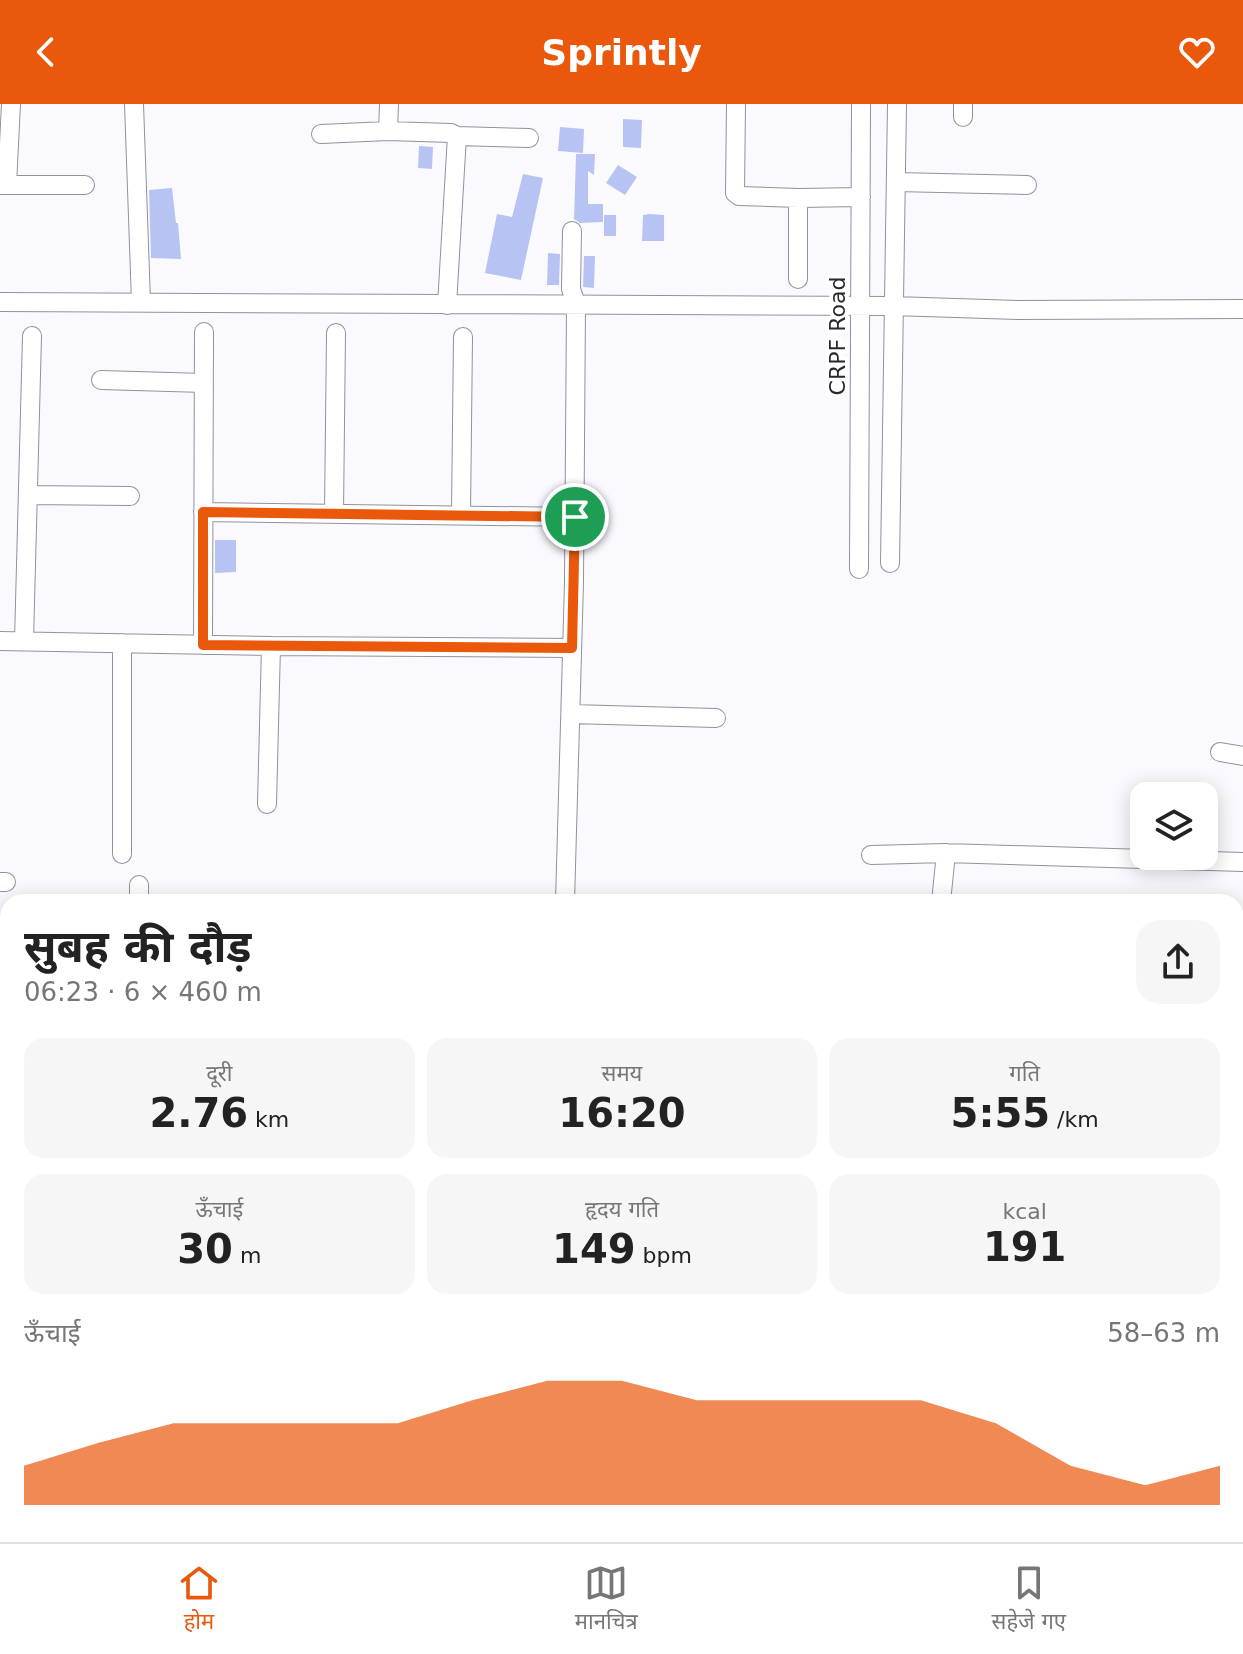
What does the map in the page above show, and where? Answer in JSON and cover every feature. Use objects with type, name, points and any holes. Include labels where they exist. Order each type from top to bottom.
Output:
[{"type":"street","points":[[11,104],[4,185],[85,185]]},
{"type":"street","points":[[134,104],[141,302]]},
{"type":"street","points":[[388,131],[389,104]]},
{"type":"street","points":[[736,104],[735,193],[739,196],[861,197]]},
{"type":"street","name":"CRPF Road","points":[[859,569],[861,104]]},
{"type":"street","points":[[890,563],[897,104]]},
{"type":"street","points":[[321,134],[388,131],[529,138]]},
{"type":"street","points":[[447,305],[457,136]]},
{"type":"street","points":[[896,182],[1027,185]]},
{"type":"street","points":[[798,198],[798,279]]},
{"type":"street","points":[[565,894],[575,517],[576,304],[571,289],[572,231]]},
{"type":"street","points":[[0,302],[1243,309]]},
{"type":"street","points":[[203,645],[204,332]]},
{"type":"street","points":[[334,513],[336,333]]},
{"type":"street","points":[[24,641],[32,336]]},
{"type":"street","points":[[461,515],[463,337]]},
{"type":"street","points":[[101,380],[204,383]]},
{"type":"street","points":[[28,495],[130,496]]},
{"type":"street","points":[[203,512],[575,517]]},
{"type":"street","points":[[0,641],[572,648]]},
{"type":"street","points":[[122,643],[122,854]]},
{"type":"street","points":[[267,804],[271,646]]},
{"type":"street","points":[[571,714],[716,718]]},
{"type":"street","points":[[1220,752],[1243,756]]},
{"type":"street","points":[[871,855],[946,853],[1243,862]]},
{"type":"street","points":[[942,894],[946,853]]},
{"type":"building","points":[[623,119],[642,120],[641,148],[623,147]]},
{"type":"building","points":[[560,127],[584,129],[583,153],[558,151]]},
{"type":"building","points":[[419,146],[433,147],[432,169],[418,168]]},
{"type":"building","points":[[576,154],[595,154],[594,175],[588,171],[588,204],[603,204],[603,222],[580,223],[574,219]]},
{"type":"building","points":[[618,165],[637,177],[625,195],[606,183]]},
{"type":"building","points":[[523,174],[543,178],[521,280],[485,273],[497,214],[512,217]]},
{"type":"building","points":[[172,188],[181,259],[151,258],[149,190]]},
{"type":"building","points":[[604,215],[616,215],[616,236],[604,236]]},
{"type":"building","points":[[643,215],[664,215],[664,241],[642,241]]},
{"type":"building","points":[[548,253],[560,254],[559,285],[547,285]]},
{"type":"building","points":[[584,256],[595,256],[594,288],[583,287]]},
{"type":"building","points":[[215,540],[236,540],[236,572],[215,573]]},
{"type":"route","points":[[203,512],[575,517],[572,648],[203,645],[203,512]]}]
